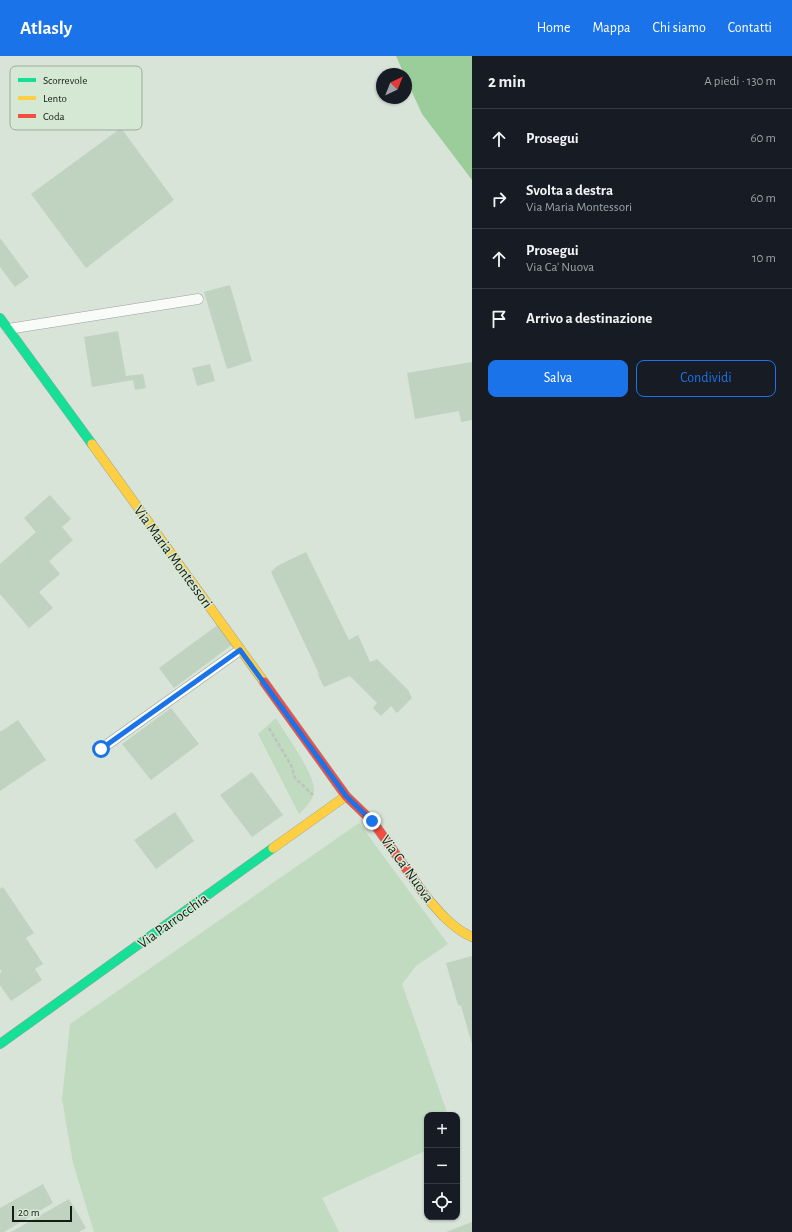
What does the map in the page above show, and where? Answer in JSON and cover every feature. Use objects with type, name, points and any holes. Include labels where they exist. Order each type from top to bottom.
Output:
[{"type":"street","name":"Via Maria Montessori","points":[[0,318],[346,796]]},
{"type":"street","name":"Via Ca' Nuova","points":[[346,796],[372,821],[440,914],[466,936],[472,937]]},
{"type":"street","name":"Via Parrocchia","points":[[0,1044],[346,796]]},
{"type":"lane","points":[[8,329],[198,299]]},
{"type":"lane","points":[[101,749],[240,650]]},
{"type":"path","points":[[266,722],[291,765],[295,778],[313,795]]},
{"type":"shaded area","points":[[396,56],[472,56],[472,180],[422,114],[412,92],[412,68],[401,68]]},
{"type":"shaded area","points":[[276,718],[305,765],[313,784],[314,791],[312,798],[299,814],[258,734]]},
{"type":"shaded area","points":[[359,823],[448,944],[416,966],[402,984],[447,1112],[424,1112],[424,1151],[322,1198],[339,1232],[94,1232],[73,1163],[62,1099],[70,1024]]},
{"type":"building","points":[[118,130],[122,130],[174,200],[86,268],[31,194]]},
{"type":"building","points":[[0,238],[29,277],[15,287],[0,267]]},
{"type":"building","points":[[230,285],[252,361],[227,369],[204,292]]},
{"type":"building","points":[[118,331],[126,376],[143,374],[146,388],[135,390],[133,380],[92,387],[84,337]]},
{"type":"building","points":[[472,362],[472,420],[461,422],[459,411],[415,419],[407,373]]},
{"type":"building","points":[[210,364],[215,381],[197,386],[192,368]]},
{"type":"building","points":[[50,495],[71,519],[62,527],[73,540],[49,561],[60,574],[39,592],[53,608],[29,628],[0,594],[0,564],[36,532],[24,518]]},
{"type":"building","points":[[306,552],[349,640],[358,635],[370,662],[377,659],[408,690],[412,698],[397,713],[391,706],[381,716],[373,708],[377,703],[350,676],[324,687],[271,572],[277,566]]},
{"type":"building","points":[[219,624],[233,644],[174,688],[159,668]]},
{"type":"building","points":[[171,708],[199,744],[151,780],[122,744]]},
{"type":"building","points":[[18,720],[46,760],[0,791],[0,732]]},
{"type":"building","points":[[252,772],[283,815],[252,837],[220,795]]},
{"type":"building","points":[[175,812],[194,841],[156,869],[134,840]]},
{"type":"building","points":[[3,887],[34,933],[26,938],[43,964],[35,969],[42,980],[11,1001],[0,985],[0,973],[2,972],[0,969],[0,889]]},
{"type":"building","points":[[472,956],[472,1044],[461,1006],[458,1005],[446,963]]},
{"type":"building","points":[[43,1184],[53,1203],[4,1232],[0,1232],[0,1208]]},
{"type":"building","points":[[69,1199],[86,1228],[79,1232],[11,1232]]},
{"type":"building","points":[[472,1222],[472,1232],[446,1232]]},
{"type":"traffic: fast","points":[[0,318],[92,444]]},
{"type":"traffic: fast","points":[[0,1044],[273,848]]},
{"type":"traffic: slow","points":[[92,444],[264,682]]},
{"type":"traffic: slow","points":[[273,848],[346,796]]},
{"type":"traffic: slow","points":[[424,894],[440,913],[452,924],[472,937]]},
{"type":"traffic: jam","points":[[264,682],[346,796],[373,822],[424,894]]},
{"type":"route","points":[[101,749],[240,650],[346,796],[372,821]]}]
